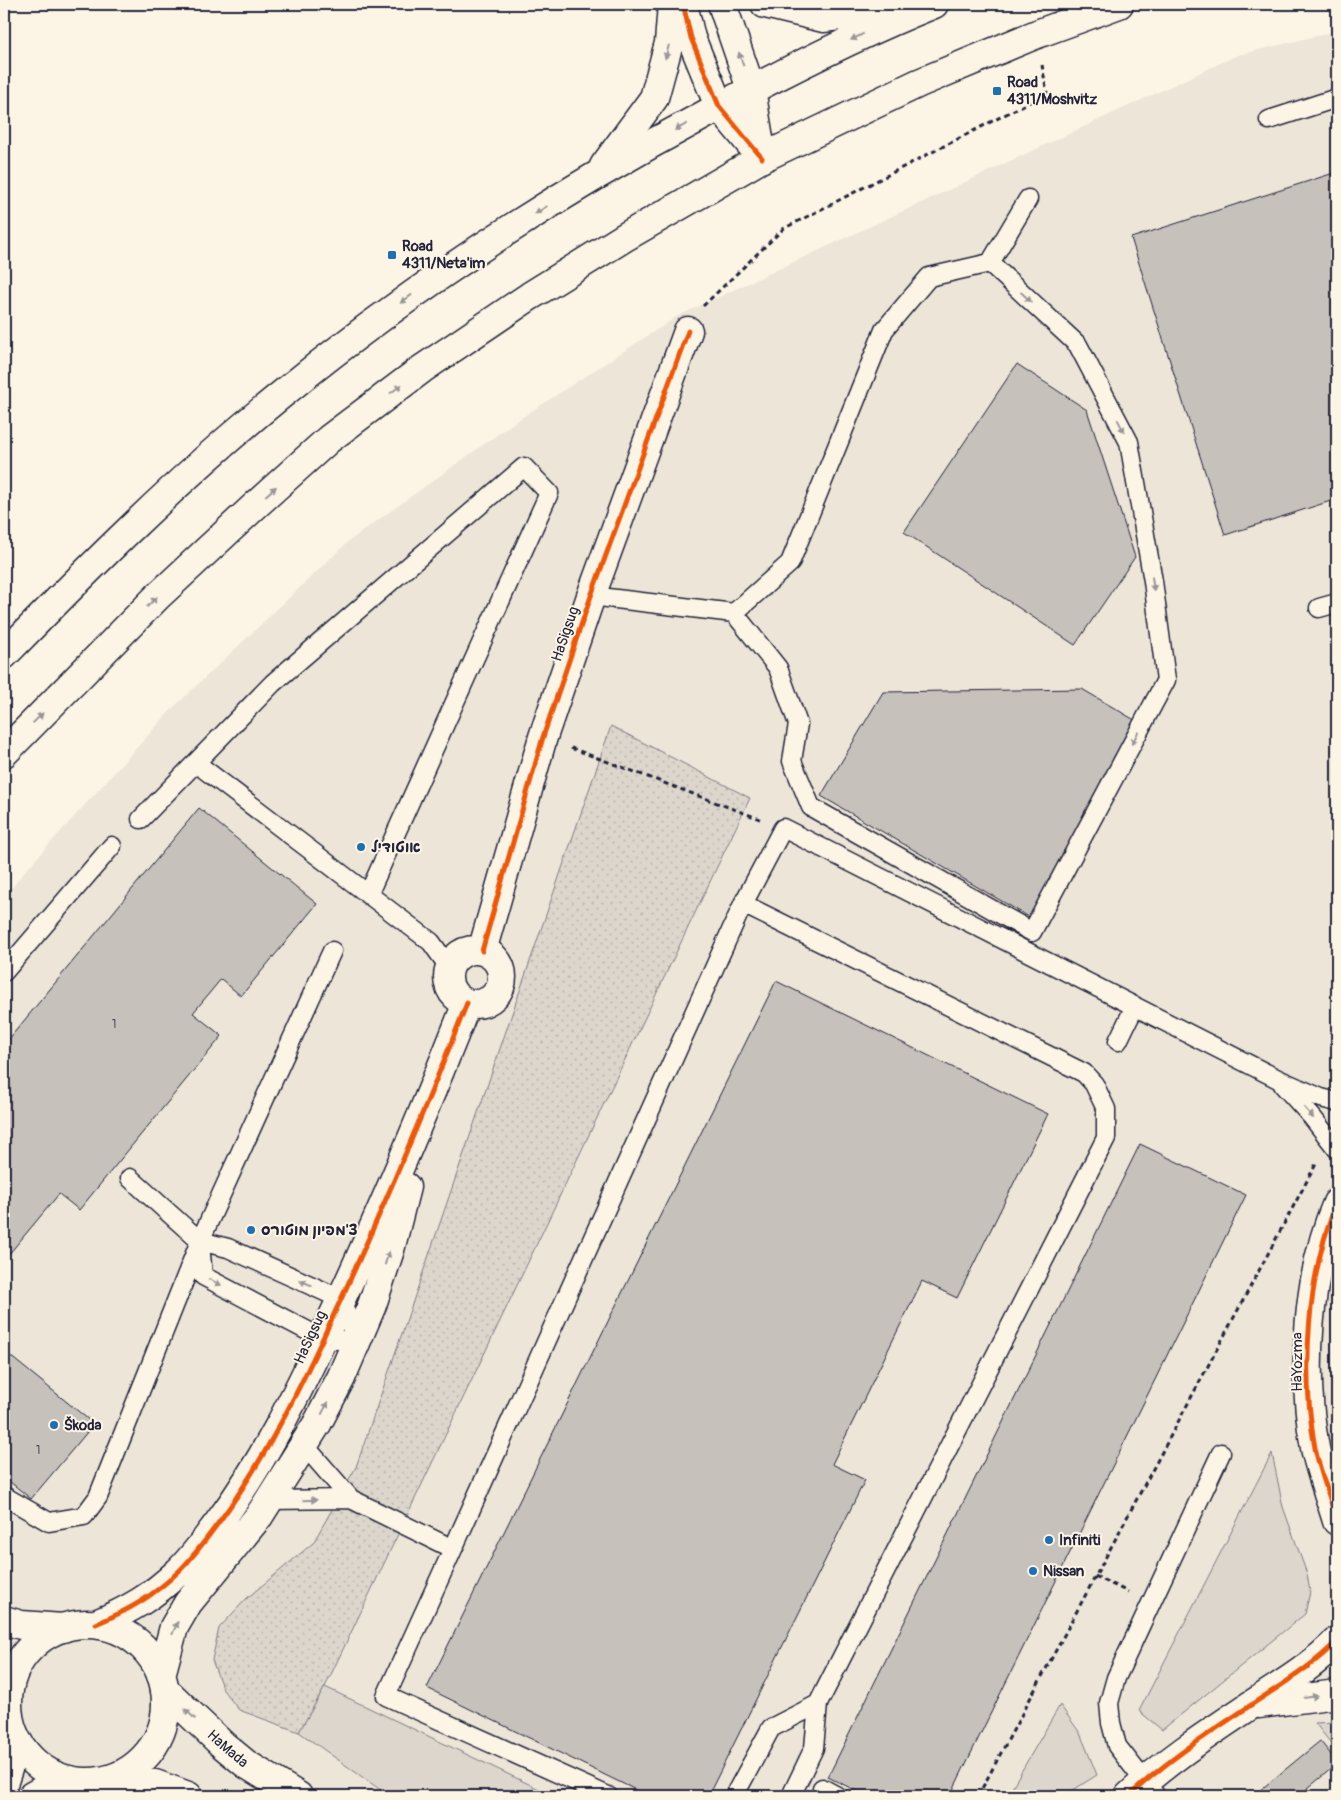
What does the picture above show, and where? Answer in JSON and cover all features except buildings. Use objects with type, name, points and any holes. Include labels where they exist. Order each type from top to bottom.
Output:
[{"type":"street","points":[[598,173],[654,98],[669,43],[672,4]]},
{"type":"street","points":[[683,4],[691,38],[720,106],[762,158]]},
{"type":"street","points":[[722,4],[751,89],[762,158]]},
{"type":"street","points":[[765,4],[823,18],[932,4]]},
{"type":"street","points":[[4,655],[130,528],[198,466],[275,400],[406,299],[598,173],[751,89],[870,31],[932,4]]},
{"type":"street","points":[[4,753],[158,596],[329,439],[422,369],[530,296],[625,237],[762,158],[919,83],[1037,34],[1119,4]]},
{"type":"street","name":"HaSigsug","points":[[482,951],[543,737],[591,596],[688,331]]},
{"type":"street","points":[[469,950],[482,951],[494,957],[499,964],[502,982],[492,997],[485,1002],[467,1003],[453,992],[449,984],[448,975],[450,967],[454,959],[469,950]]},
{"type":"street","name":"HaSigsug","points":[[96,1624],[128,1611],[158,1591],[180,1571],[207,1539],[262,1458],[289,1408],[342,1299],[426,1108],[467,1003]]},
{"type":"street","name":"HaSigsug","points":[[163,1682],[174,1628],[188,1603],[233,1549],[270,1500],[304,1446],[341,1378],[372,1305],[390,1250],[426,1108]]},
{"type":"street","name":"HaYozma","points":[[1337,1202],[1319,1263],[1309,1327],[1307,1370],[1310,1410],[1316,1449],[1337,1521]]},
{"type":"street","points":[[4,1620],[21,1625],[63,1628]]},
{"type":"street","points":[[4,1781],[9,1766],[9,1690],[15,1670],[27,1651],[43,1637],[63,1628],[96,1624],[117,1630],[136,1640],[151,1656],[163,1682],[166,1714],[160,1736],[147,1756],[129,1771],[108,1780]]},
{"type":"street","points":[[1143,1792],[1185,1749],[1298,1675],[1337,1641]]},
{"type":"street","name":"HaMada","points":[[163,1682],[228,1750],[246,1764],[298,1796]]},
{"type":"street","points":[[1250,1706],[1337,1694]]},
{"type":"street","points":[[8,1717],[24,1752],[40,1768],[61,1778],[84,1783],[108,1780],[155,1784],[188,1796]]},
{"type":"street","points":[[32,1796],[48,1787],[69,1780]]},
{"type":"lane","points":[[1270,120],[1337,98]]},
{"type":"lane","points":[[734,613],[790,563],[884,330],[929,277],[990,263],[1028,199]]},
{"type":"lane","points":[[591,596],[734,613],[778,668],[798,724],[792,761],[811,807],[1032,932],[1166,680],[1153,582],[1129,442],[1078,345],[990,263]]},
{"type":"lane","points":[[141,819],[274,683],[524,467],[549,493],[368,895]]},
{"type":"lane","points":[[1319,608],[1337,603]]},
{"type":"lane","points":[[196,763],[431,942],[450,967]]},
{"type":"lane","points":[[608,1796],[386,1696],[743,904],[784,828],[1278,1079],[1321,1098],[1337,1102]]},
{"type":"lane","points":[[4,972],[112,846]]},
{"type":"lane","points":[[743,904],[1084,1073],[1094,1084],[1106,1109],[1106,1138],[818,1704],[814,1748],[791,1796]]},
{"type":"lane","points":[[4,1496],[49,1522],[84,1516],[98,1498],[200,1241],[332,951]]},
{"type":"lane","points":[[1118,1040],[1135,1006]]},
{"type":"lane","points":[[1278,1079],[1333,1144]]},
{"type":"lane","points":[[130,1178],[200,1241],[228,1248],[342,1299],[356,1342],[323,1339],[203,1276],[200,1241]]},
{"type":"lane","points":[[304,1446],[350,1500],[453,1549]]},
{"type":"lane","points":[[1143,1792],[1116,1746],[1109,1703],[1116,1678],[1221,1453]]},
{"type":"lane","points":[[270,1500],[350,1500]]},
{"type":"lane","points":[[734,1796],[770,1728],[818,1704]]},
{"type":"path","points":[[688,331],[675,333],[783,229],[1047,93],[1037,34]]},
{"type":"path","points":[[543,737],[784,828]]},
{"type":"path","points":[[978,1796],[1095,1576],[1333,1144]]},
{"type":"path","points":[[1095,1576],[1150,1604]]},
{"type":"shaded area","points":[[1337,31],[1337,1796],[4,1796],[4,898],[25,871],[172,709],[349,541],[512,424],[678,316],[1238,55]]},
{"type":"shaded area","points":[[611,726],[750,798],[325,1687],[299,1732],[239,1710],[223,1690],[212,1660],[219,1628],[246,1599],[313,1543],[356,1467]]},
{"type":"shaded area","points":[[1272,1453],[1283,1507],[1307,1574],[1310,1592],[1305,1614],[1162,1730],[1139,1711]]},
{"type":"shaded area","points":[[325,1687],[554,1796],[389,1796],[299,1732]]},
{"type":"shaded area","points":[[1060,1705],[1080,1733],[1097,1775],[1070,1792],[1068,1796],[1007,1796]]},
{"type":"shaded area","points":[[1337,1722],[1337,1751],[1315,1723]]},
{"type":"cycle path","points":[[683,4],[691,38],[719,106],[762,158]]},
{"type":"cycle path","points":[[482,951],[543,737],[591,596],[688,331]]},
{"type":"cycle path","points":[[96,1624],[140,1602],[159,1589],[184,1567],[219,1522],[251,1475],[305,1376],[348,1285],[418,1125],[467,1003]]},
{"type":"cycle path","points":[[1337,1203],[1319,1260],[1313,1292],[1308,1356],[1308,1388],[1315,1448],[1337,1521]]},
{"type":"cycle path","points":[[1129,1796],[1173,1759],[1296,1675],[1337,1641]]},
{"type":"place","name":"Road 4311/Moshvitz","points":[[997,91]]},
{"type":"place","name":"Road 4311/Neta'im","points":[[392,255]]},
{"type":"place","name":"אוטודיל","points":[[361,847]]},
{"type":"place","name":"צ'מפיון מוטורס","points":[[251,1230]]},
{"type":"place","name":"Škoda","points":[[54,1425]]},
{"type":"place","name":"Infiniti","points":[[1049,1540]]},
{"type":"place","name":"Nissan","points":[[1033,1571]]}]
